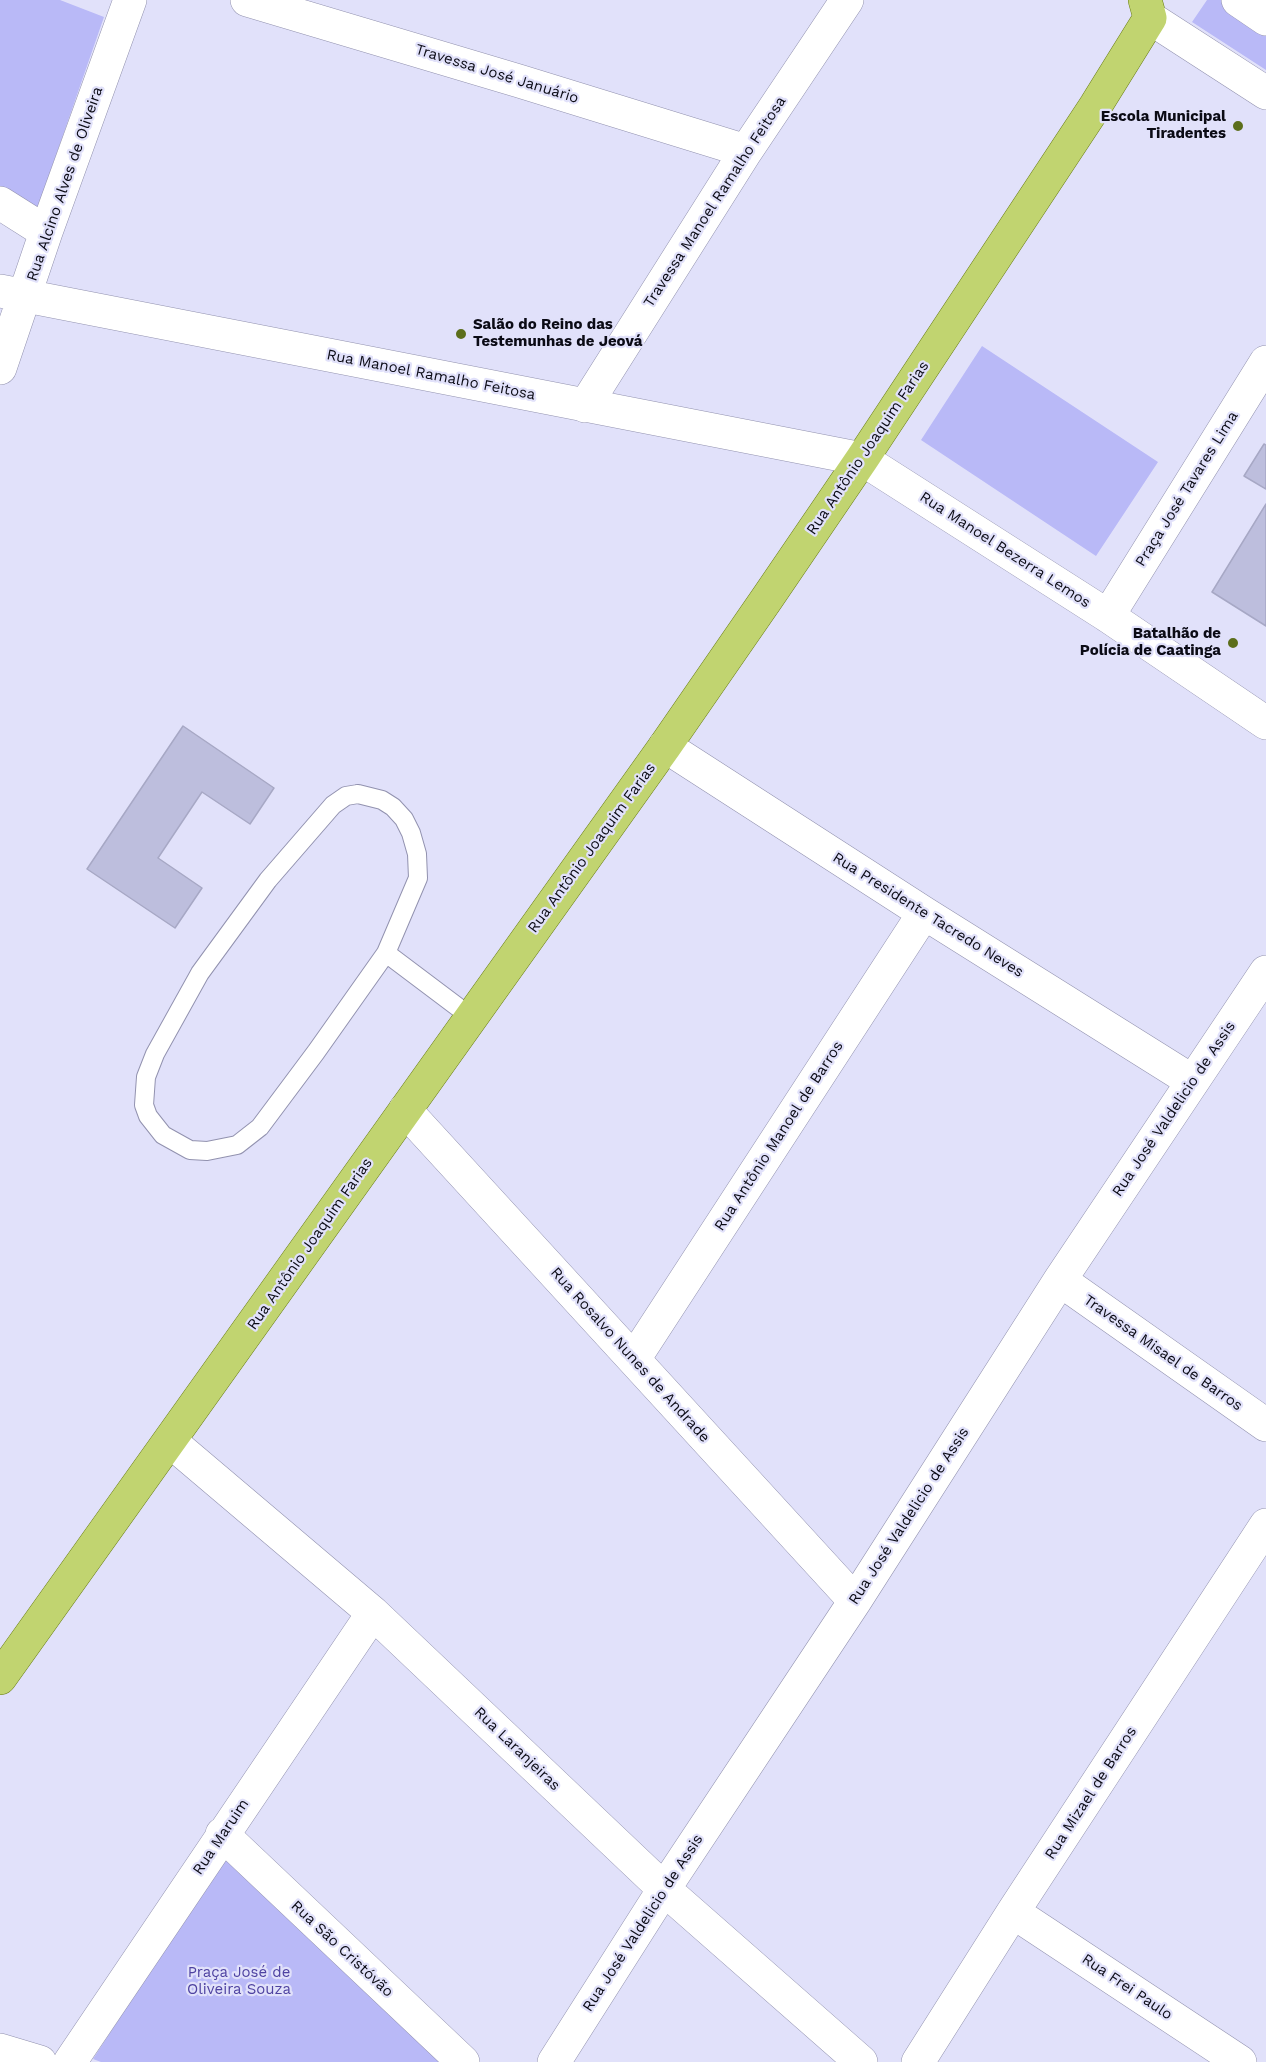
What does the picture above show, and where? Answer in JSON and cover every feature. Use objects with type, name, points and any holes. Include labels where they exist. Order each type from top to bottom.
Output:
[{"type":"main road","name":"Rua Antônio Joaquim Farias","points":[[0,1678],[665,746],[862,459],[1089,114],[1140,6]]},
{"type":"street","name":"Travessa José Januário","points":[[247,0],[746,151]]},
{"type":"street","name":"Travessa Manoel Ramalho Feitosa","points":[[585,406],[746,151],[847,0]]},
{"type":"street","points":[[1238,0],[1266,19]]},
{"type":"street","name":"Rua Alcino Alves de Oliveira","points":[[0,368],[13,293],[46,232],[119,3]]},
{"type":"street","points":[[1140,6],[1266,93]]},
{"type":"street","points":[[0,203],[46,232]]},
{"type":"street","name":"Rua Manoel Ramalho Feitosa","points":[[13,293],[862,459]]},
{"type":"street","name":"Praça José Tavares Lima","points":[[1108,616],[1266,362]]},
{"type":"street","name":"Rua Manoel Bezerra Lemos","points":[[862,459],[1108,616],[1266,723]]},
{"type":"street","name":"Rua Presidente Tacredo Neves","points":[[665,746],[924,913],[1192,1081]]},
{"type":"street","name":"Rua Antônio Manoel de Barros","points":[[634,1359],[924,913]]},
{"type":"street","name":"Rua José Valdelicio de Assis","points":[[554,2062],[1060,1280],[1266,972]]},
{"type":"street","name":"Rua Rosalvo Nunes de Andrade","points":[[405,1110],[855,1600]]},
{"type":"street","name":"Travessa Misael de Barros","points":[[1060,1280],[1266,1425]]},
{"type":"street","name":"Rua Laranjeiras","points":[[170,1441],[373,1613],[664,1889],[861,2062]]},
{"type":"street","name":"Rua Mizael de Barros","points":[[918,2062],[1013,1912],[1266,1525]]},
{"type":"street","name":"Rua Maruim","points":[[70,2062],[373,1613]]},
{"type":"street","name":"Rua São Cristóvão","points":[[222,1834],[463,2062]]},
{"type":"street","name":"Rua Frei Paulo","points":[[1013,1912],[1240,2062]]},
{"type":"street","points":[[0,2050],[40,2062]]},
{"type":"lane","points":[[358,794],[368,796],[393,807],[404,819],[417,854],[418,878],[386,953],[316,1053],[260,1126],[247,1138],[237,1145],[221,1149],[190,1150],[163,1135],[154,1126],[144,1105],[146,1077],[155,1054],[200,973],[268,880],[333,805],[346,796],[358,794]]},
{"type":"lane","points":[[386,953],[471,1017]]},
{"type":"green space","points":[[0,0],[60,0],[104,17],[36,213],[0,188]]},
{"type":"green space","points":[[1207,0],[1221,0],[1266,29],[1266,70],[1192,22]]},
{"type":"green space","points":[[982,346],[1158,462],[1096,556],[921,440]]},
{"type":"green space","name":"Praça José de Oliveira Souza","points":[[224,1857],[441,2062],[101,2062],[93,2059]]},
{"type":"building","points":[[1264,444],[1266,445],[1266,489],[1244,476]]},
{"type":"building","points":[[1266,504],[1266,626],[1212,592]]},
{"type":"building","points":[[183,726],[274,788],[250,824],[202,792],[158,858],[202,888],[175,928],[87,869]]},
{"type":"place","name":"Escola Municipal Tiradentes","points":[[1238,126]]},
{"type":"place","name":"Salão do Reino das Testemunhas de Jeová","points":[[461,334]]},
{"type":"place","name":"Batalhão de Polícia de Caatinga","points":[[1233,643]]}]
